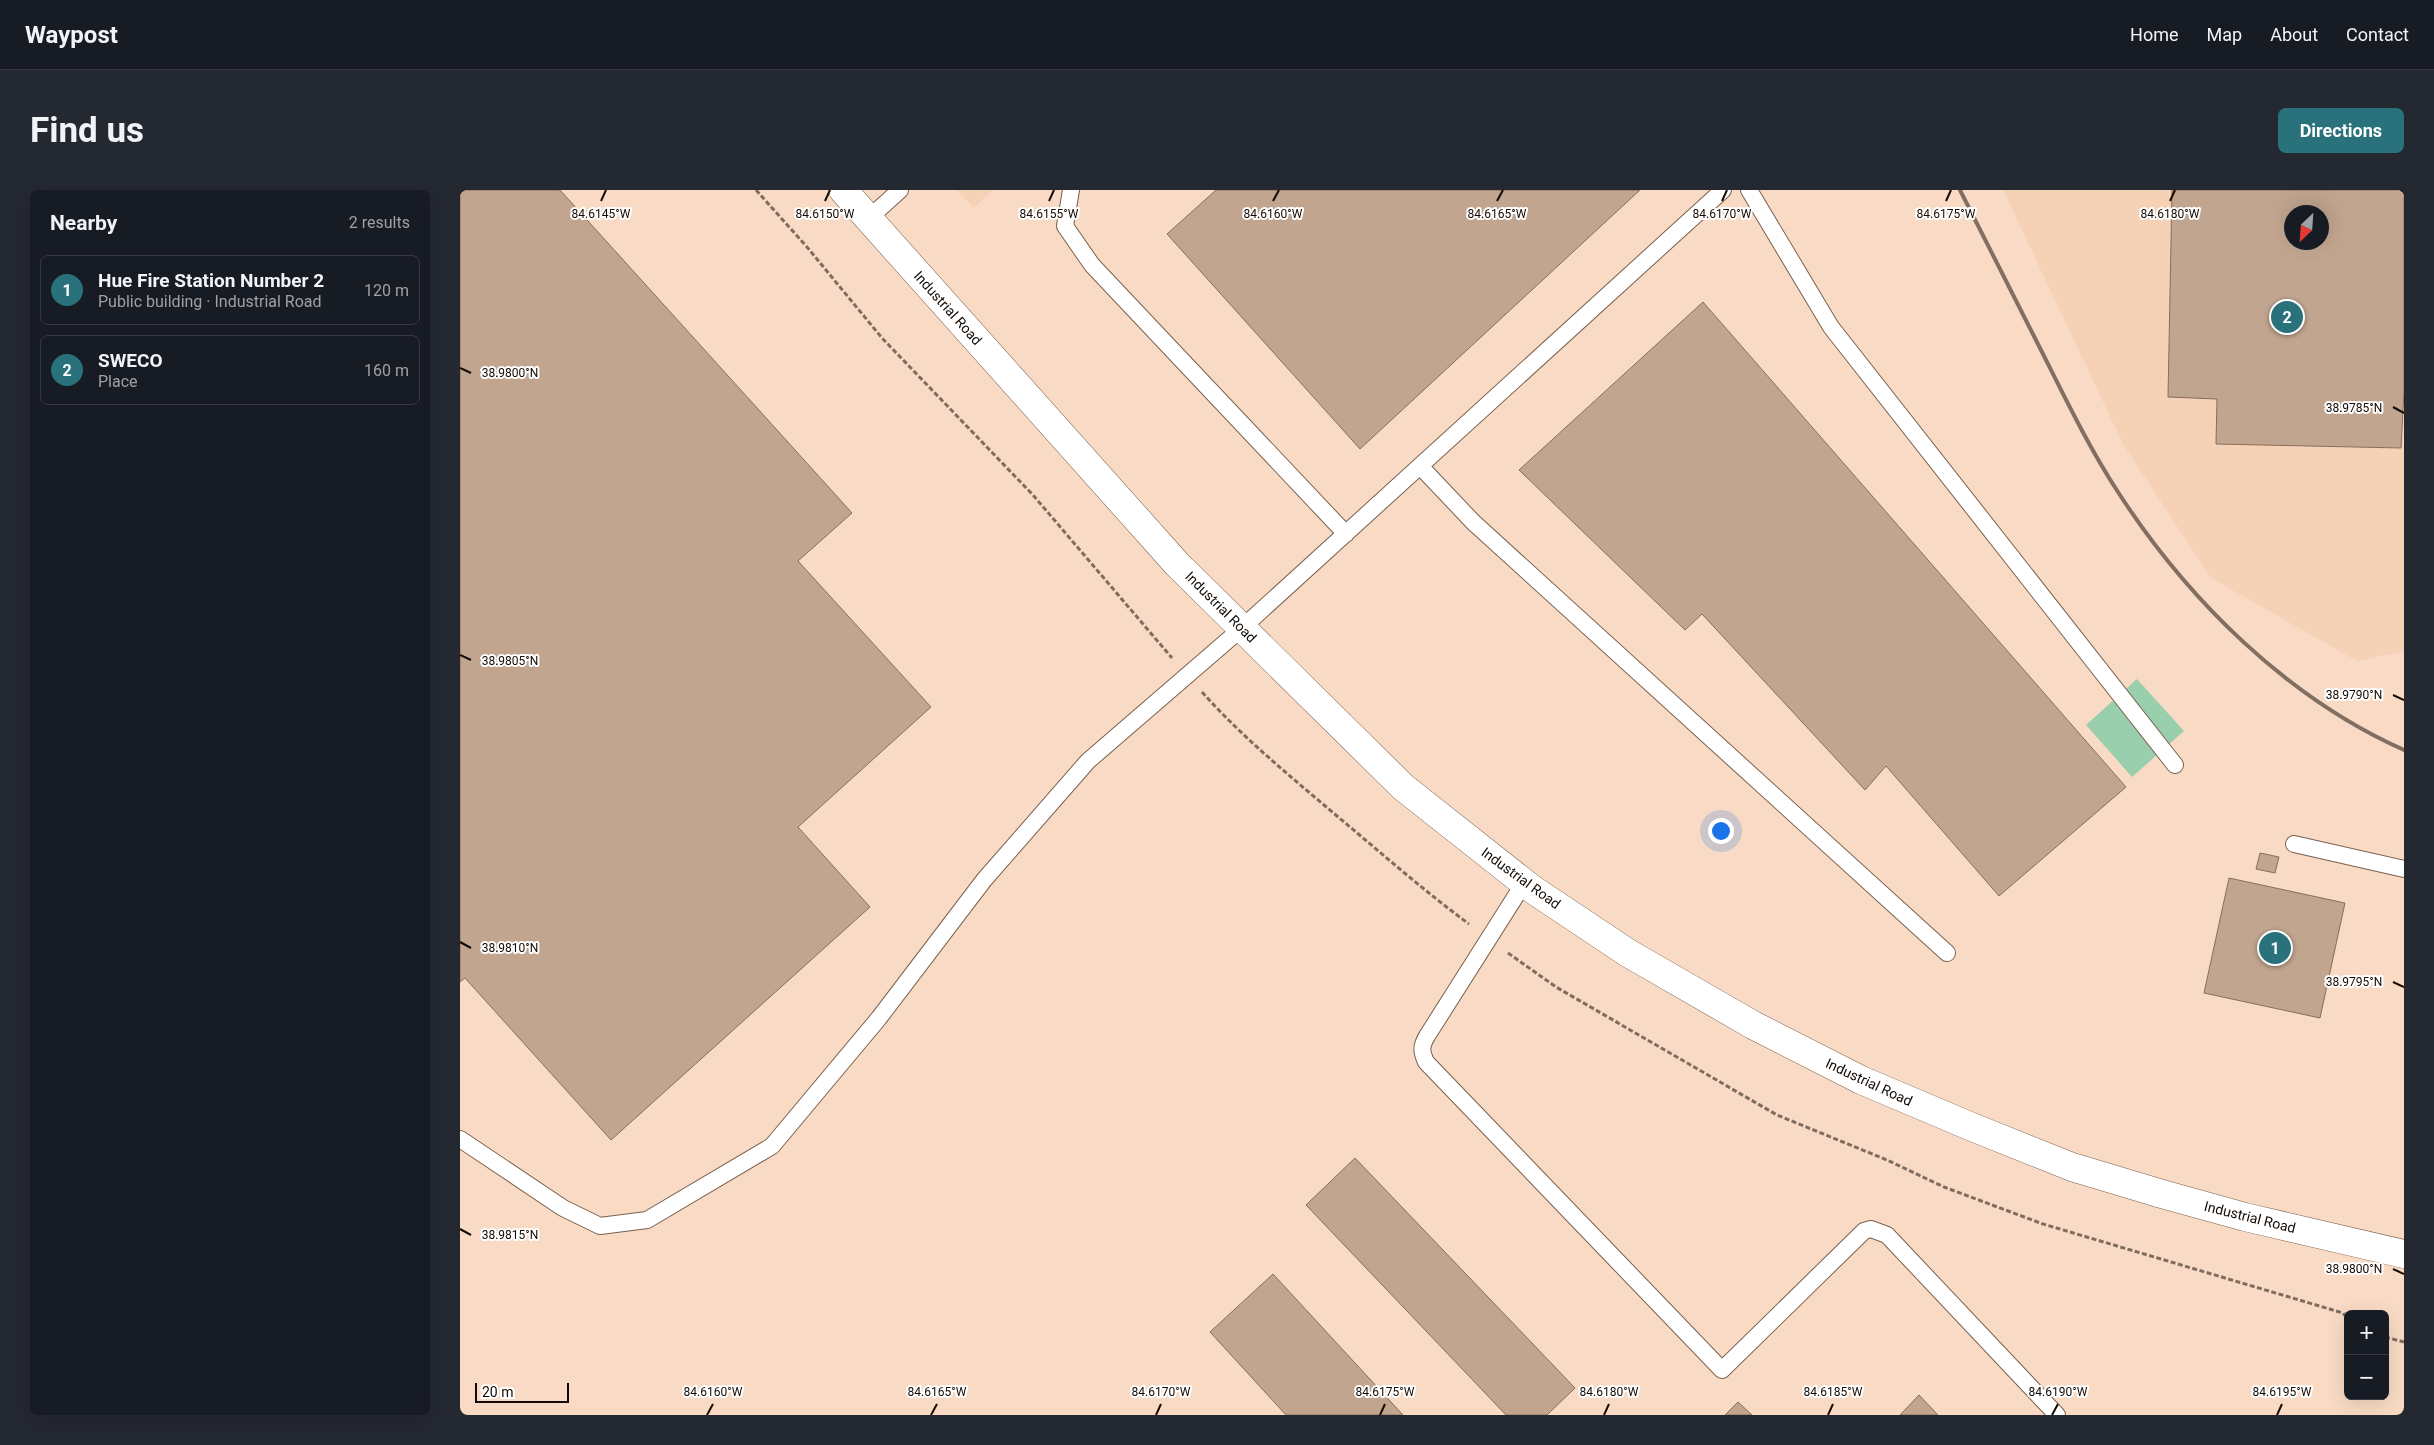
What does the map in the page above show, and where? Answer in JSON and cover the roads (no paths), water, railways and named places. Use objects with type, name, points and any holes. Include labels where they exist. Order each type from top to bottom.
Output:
[{"type":"main road","name":"Industrial Road","points":[[843,190],[1177,564],[1403,788],[1524,883],[1628,953],[1753,1025],[1861,1080],[1964,1124],[2072,1167],[2162,1194],[2245,1217],[2404,1254]]},
{"type":"lane","points":[[868,219],[900,190]]},
{"type":"lane","points":[[1071,190],[1065,226],[1092,265],[1346,534]]},
{"type":"lane","points":[[460,1139],[562,1208],[600,1226],[647,1220],[772,1146],[879,1018],[984,880],[1088,761],[1242,628],[1723,190]]},
{"type":"lane","points":[[1750,190],[1831,327],[2175,765]]},
{"type":"lane","points":[[1420,466],[1473,522],[1948,954]]},
{"type":"lane","points":[[2294,844],[2404,869]]},
{"type":"lane","points":[[1524,883],[1427,1036],[1422,1045],[1422,1053],[1426,1062],[1722,1370],[1864,1231],[1871,1229],[1887,1235],[2057,1415]]},
{"type":"railway","points":[[1960,190],[2070,408],[2098,459],[2145,532],[2175,570],[2243,642],[2280,674],[2320,703],[2361,728],[2404,750]]},
{"type":"place","name":"SWECO","points":[[2287,317]]},
{"type":"place","name":"Hue Fire Station Number 2","points":[[2275,948]]}]
